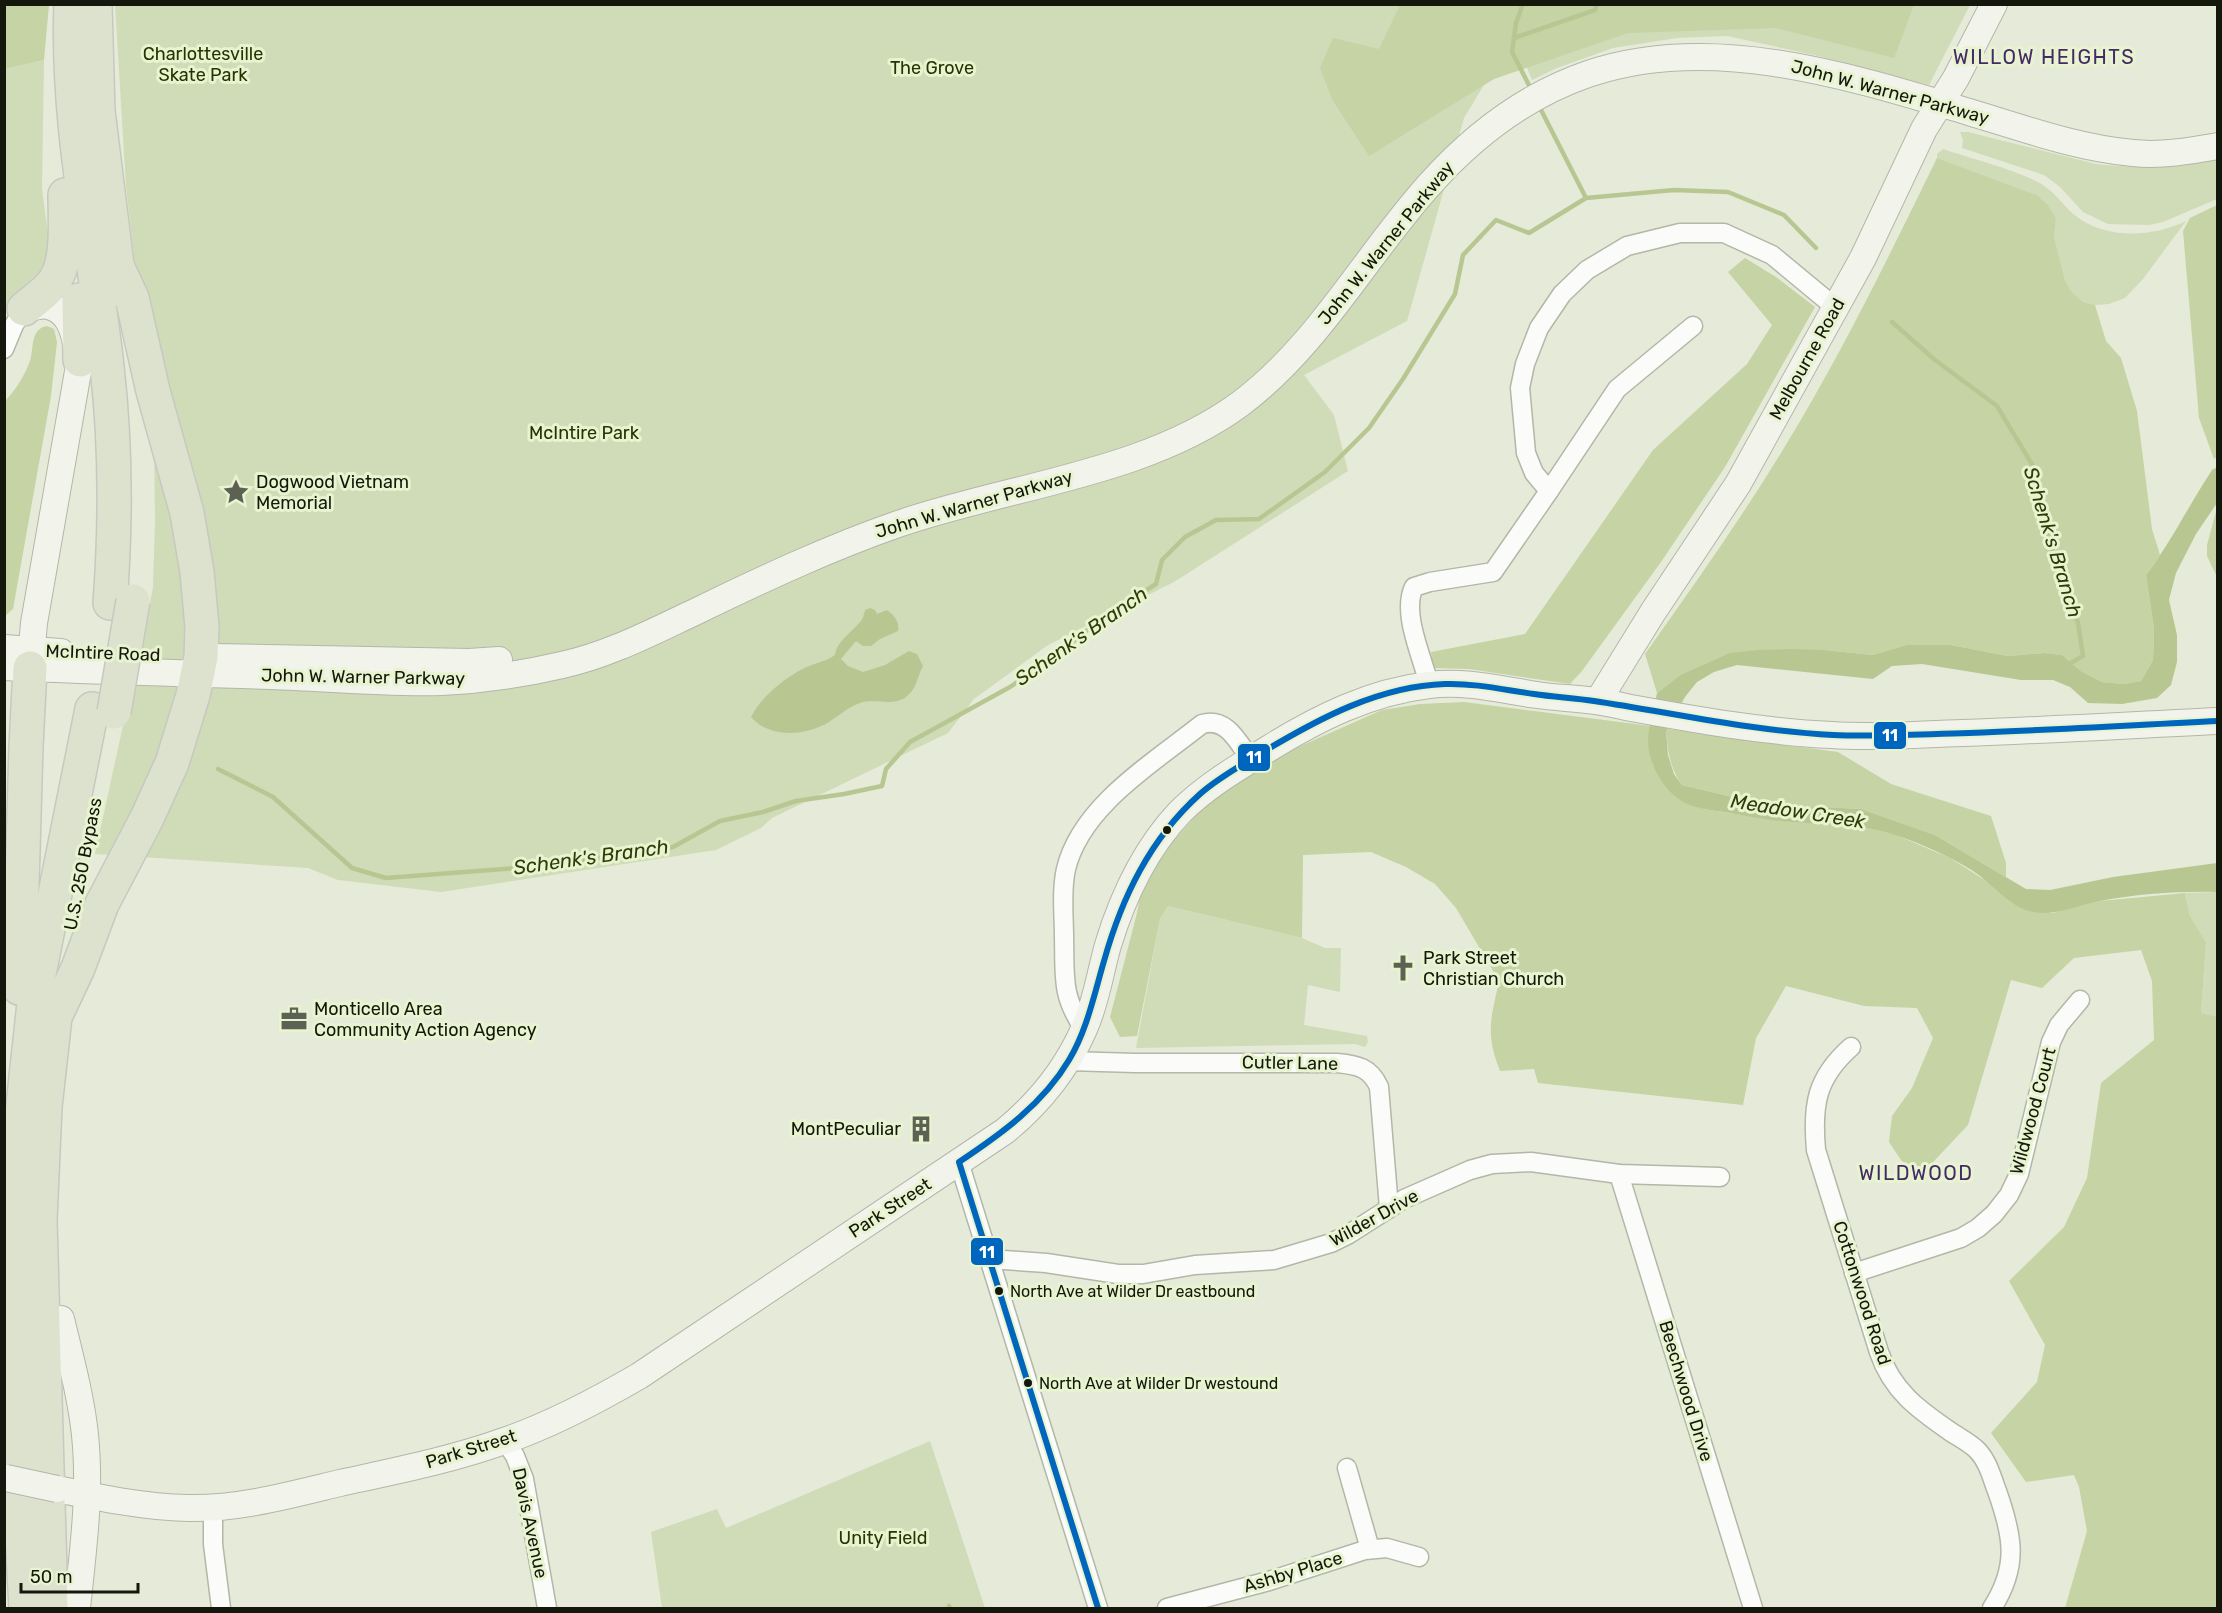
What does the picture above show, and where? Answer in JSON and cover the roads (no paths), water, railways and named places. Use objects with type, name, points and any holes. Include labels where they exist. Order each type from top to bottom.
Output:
[{"type":"highway","points":[[79,10],[55,97],[80,312],[80,360]]},
{"type":"highway","points":[[26,1608],[14,1385],[16,1216],[24,1089],[44,943],[103,711],[138,490],[130,381],[80,166],[79,10]]},
{"type":"highway","points":[[24,309],[53,283],[60,269],[64,246],[65,195]]},
{"type":"highway","points":[[106,273],[121,602]]},
{"type":"highway","points":[[55,1017],[78,968],[102,904],[147,818],[172,763],[200,665],[202,627],[197,572],[187,513],[153,391],[132,298],[106,273]]},
{"type":"highway","points":[[22,662],[26,747],[19,990],[24,1089]]},
{"type":"highway","name":"U.S. 250 Bypass","points":[[40,1220],[45,1107],[55,1017],[78,884],[103,711]]},
{"type":"highway","points":[[4,1208],[20,1133]]},
{"type":"highway","points":[[40,1220],[61,1319]]},
{"type":"highway","points":[[40,1220],[51,1608]]},
{"type":"street","name":"Melbourne Road","points":[[1598,701],[1653,612],[1738,484],[1863,258],[1924,129],[1994,4]]},
{"type":"street","name":"John W. Warner Parkway","points":[[22,662],[200,665],[439,682],[515,674],[565,665],[592,657],[630,641],[790,566],[898,524],[1140,455],[1203,428],[1235,408],[1265,384],[1296,353],[1426,188],[1477,138],[1512,111],[1552,89],[1611,67],[1677,57],[1726,57],[1777,63],[1821,71],[1940,103],[2058,139],[2137,154],[2175,153],[2217,146]]},
{"type":"street","points":[[1549,491],[1534,473],[1526,453],[1520,388],[1525,364],[1539,328],[1562,294],[1587,270],[1627,246],[1680,233],[1724,233],[1772,255],[1836,308]]},
{"type":"street","points":[[4,350],[14,325],[24,309],[47,305],[62,312],[70,321],[80,360],[34,624],[22,662]]},
{"type":"street","points":[[1430,685],[1410,615],[1410,595],[1414,587],[1430,582],[1493,572],[1617,389],[1693,326]]},
{"type":"street","name":"McIntire Road","points":[[4,648],[22,662]]},
{"type":"street","name":"Park Street","points":[[5,1478],[87,1496],[152,1506],[213,1508],[248,1504],[470,1452],[505,1441],[599,1400],[639,1376],[959,1162],[1005,1131],[1028,1112],[1052,1085],[1068,1061],[1084,1029],[1123,901],[1156,841],[1202,792],[1251,760],[1339,710],[1368,698],[1430,685],[1467,684],[1598,701],[1723,723],[1832,735],[1878,736],[2217,721]]},
{"type":"street","points":[[1084,1029],[1074,1015],[1067,998],[1065,982],[1064,887],[1066,870],[1077,838],[1100,808],[1202,724],[1210,722],[1226,726],[1251,760]]},
{"type":"street","name":"Wildwood Court","points":[[1854,1274],[1961,1238],[1978,1228],[1994,1214],[2008,1195],[2024,1159],[2051,1042],[2059,1025],[2080,1000]]},
{"type":"street","name":"Cottonwood Road","points":[[1851,1047],[1828,1071],[1818,1091],[1814,1131],[1816,1150],[1879,1352],[1890,1378],[1915,1407],[1977,1450],[1992,1476],[2008,1521],[2012,1558],[2001,1594],[1992,1608]]},
{"type":"street","name":"Cutler Lane","points":[[1068,1061],[1337,1063],[1363,1067],[1375,1077],[1379,1087],[1389,1208]]},
{"type":"street","points":[[959,1162],[1098,1608]]},
{"type":"street","name":"Wilder Drive","points":[[990,1259],[1046,1263],[1118,1274],[1143,1274],[1195,1265],[1274,1260],[1331,1243],[1404,1198],[1470,1170],[1492,1164],[1531,1162],[1619,1174],[1720,1177]]},
{"type":"street","name":"Beechwood Drive","points":[[1619,1174],[1753,1608]]},
{"type":"street","points":[[61,1319],[79,1396],[85,1435],[87,1496],[85,1540],[77,1608]]},
{"type":"street","name":"Davis Avenue","points":[[505,1441],[515,1456],[524,1479],[547,1608]]},
{"type":"street","points":[[1347,1468],[1370,1548]]},
{"type":"street","points":[[213,1508],[213,1544],[220,1608]]},
{"type":"street","name":"Ashby Place","points":[[1167,1608],[1269,1581],[1370,1548],[1387,1548],[1419,1557]]},
{"type":"water","name":"Meadow Creek","points":[[2217,467],[2217,503],[2196,534],[2176,573],[2169,600],[2177,635],[2177,662],[2171,685],[2157,698],[2122,704],[2088,703],[2070,687],[2053,680],[2021,680],[1922,664],[1892,666],[1873,679],[1737,665],[1714,672],[1697,682],[1685,697],[1666,732],[1668,755],[1674,774],[1682,785],[1762,804],[1861,809],[1935,835],[2026,889],[2050,890],[2113,877],[2217,863],[2217,892],[2143,895],[2100,901],[2058,912],[2033,912],[2017,906],[1964,866],[1905,839],[1862,827],[1774,820],[1696,807],[1674,795],[1658,775],[1648,742],[1657,693],[1680,675],[1729,653],[1791,649],[1873,655],[1906,645],[1951,645],[2008,656],[2044,653],[2062,655],[2081,671],[2102,682],[2124,684],[2141,681],[2153,660],[2154,629],[2146,575],[2164,550],[2212,470]]},
{"type":"water","points":[[870,608],[877,614],[887,610],[890,612],[897,622],[898,631],[871,646],[863,646],[856,641],[841,659],[848,666],[863,672],[885,665],[909,651],[917,654],[923,666],[910,694],[901,700],[890,702],[860,703],[820,727],[799,732],[788,733],[768,729],[751,717],[761,701],[784,681],[801,670],[835,655],[841,641],[861,620],[865,610]]},
{"type":"waterway","points":[[1523,4],[1516,23],[1512,52],[1532,91]]},
{"type":"waterway","points":[[1514,38],[1595,10],[1597,4]]},
{"type":"waterway","points":[[1538,104],[1586,198]]},
{"type":"waterway","name":"Schenk's Branch","points":[[218,769],[273,797],[352,868],[386,878],[543,866],[673,847],[720,821],[763,812],[796,801],[882,786],[886,769],[910,742],[1010,687],[1057,655],[1097,622],[1156,584],[1162,560],[1185,537],[1216,520],[1259,519],[1325,472],[1369,428],[1403,379],[1455,294],[1463,255],[1496,220],[1529,233],[1586,198],[1674,190],[1728,192],[1784,215],[1816,248]]},
{"type":"waterway","name":"Schenk's Branch","points":[[1892,322],[1935,360],[1997,406],[2036,471],[2039,504],[2055,560],[2078,623],[2083,656],[2067,665]]},
{"type":"place","name":"Dogwood Vietnam Memorial","points":[[236,492]]},
{"type":"place","name":"Park Street Christian Church","points":[[1403,968]]},
{"type":"place","name":"Monticello Area Community Action Agency","points":[[294,1019]]},
{"type":"place","name":"MontPeculiar","points":[[921,1129]]},
{"type":"place","name":"North Ave at Wilder Dr eastbound","points":[[999,1291]]},
{"type":"place","name":"North Ave at Wilder Dr westound","points":[[1028,1383]]},
{"type":"district","name":"WILLOW HEIGHTS","points":[[2044,57]]},
{"type":"district","name":"WILDWOOD","points":[[1916,1173]]},
{"type":"park label","name":"Charlottesville Skate Park","points":[[203,64]]},
{"type":"park label","name":"The Grove","points":[[932,68]]},
{"type":"park label","name":"McIntire Park","points":[[584,433]]},
{"type":"park label","name":"Unity Field","points":[[883,1538]]}]
